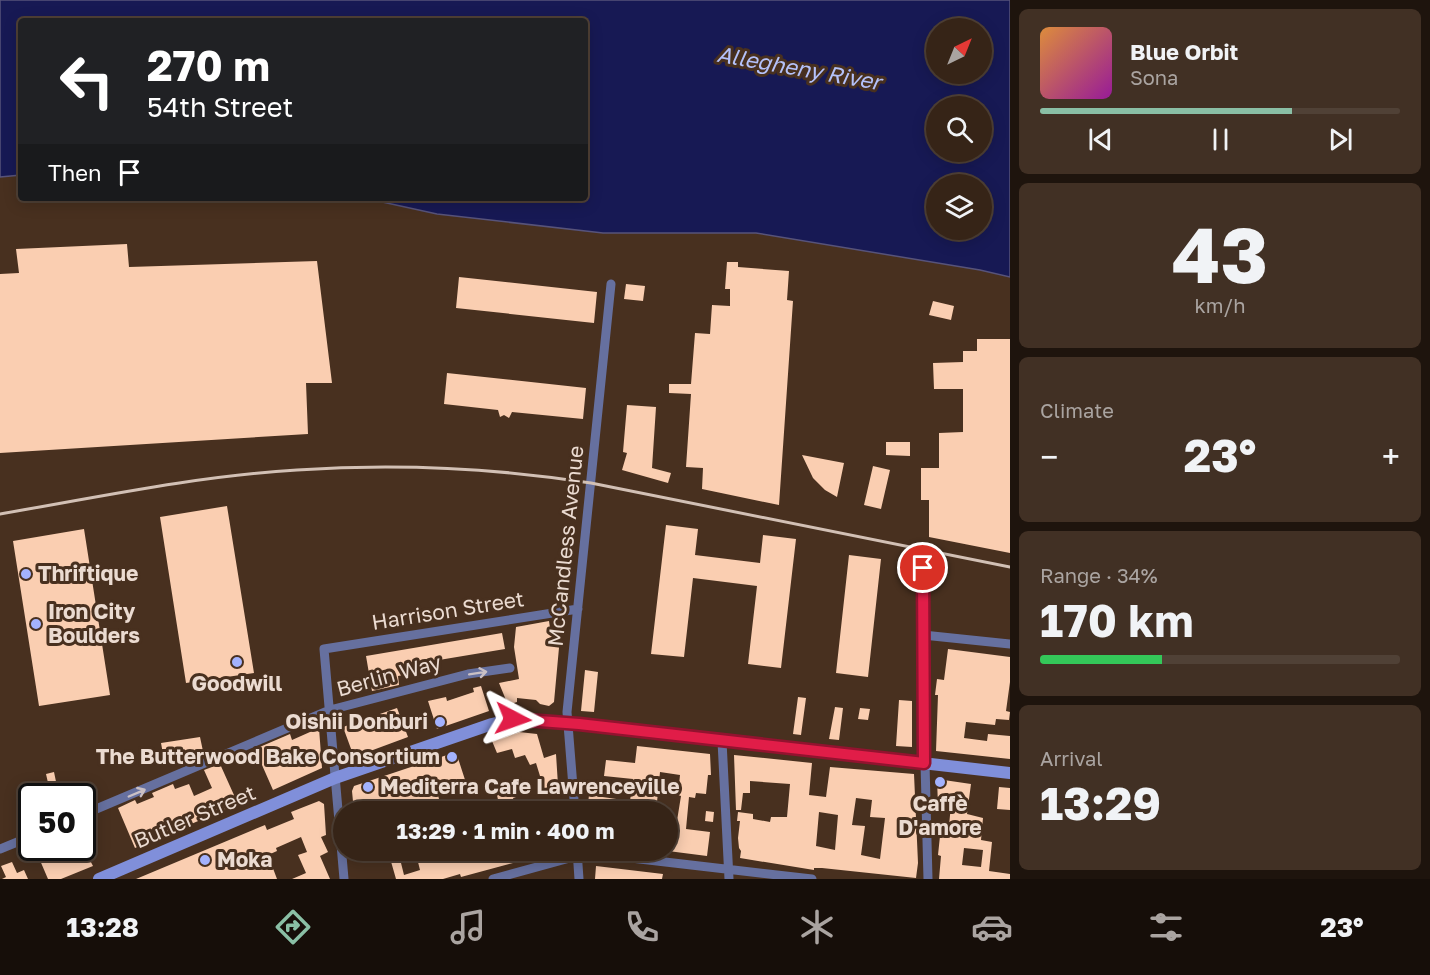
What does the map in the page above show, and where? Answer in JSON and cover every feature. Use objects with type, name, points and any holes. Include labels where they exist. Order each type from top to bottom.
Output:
[{"type":"main road","name":"Butler Street","points":[[99,879],[335,778],[492,724],[513,719],[567,723],[1010,773]]},
{"type":"street","name":"McCandless Avenue","points":[[573,801],[567,712],[611,284]]},
{"type":"street","points":[[923,550],[924,763],[928,879]]},
{"type":"street","name":"Harrison Street","points":[[330,710],[324,649],[578,609]]},
{"type":"street","points":[[923,635],[1010,644]]},
{"type":"street","name":"Berlin Way","points":[[96,809],[330,710],[468,674],[510,668]]},
{"type":"street","points":[[330,710],[344,879]]},
{"type":"street","points":[[722,741],[729,874]]},
{"type":"street","points":[[0,849],[18,842]]},
{"type":"street","points":[[493,879],[551,861]]},
{"type":"street","points":[[578,861],[579,879]]},
{"type":"street","points":[[637,861],[729,874],[812,879]]},
{"type":"water","name":"Allegheny River","points":[[0,0],[1010,0],[1010,277],[756,233],[603,233],[437,214],[378,201],[588,201],[588,18],[18,18],[18,175],[0,177]]},
{"type":"building","points":[[127,244],[129,267],[317,261],[332,383],[306,383],[308,434],[0,453],[0,274],[19,273],[16,249]]},
{"type":"building","points":[[727,262],[738,262],[738,267],[789,271],[787,300],[793,301],[779,505],[702,489],[703,468],[686,467],[691,394],[669,393],[669,384],[691,384],[695,333],[710,334],[712,305],[730,306],[730,289],[725,289]]},
{"type":"building","points":[[459,277],[597,292],[594,323],[456,308]]},
{"type":"building","points":[[626,284],[645,286],[643,301],[624,299]]},
{"type":"building","points":[[933,301],[954,306],[951,320],[929,315]]},
{"type":"building","points":[[977,339],[1010,339],[1010,553],[929,537],[929,500],[921,500],[921,468],[939,468],[939,433],[963,432],[963,389],[934,389],[933,363],[963,362],[963,351],[977,351]]},
{"type":"building","points":[[447,373],[586,388],[583,419],[512,412],[509,418],[504,415],[500,417],[498,410],[444,404]]},
{"type":"building","points":[[627,405],[656,407],[652,468],[671,473],[668,483],[622,470],[627,453],[623,452]]},
{"type":"building","points":[[886,442],[910,442],[910,456],[886,455]]},
{"type":"building","points":[[802,455],[844,463],[837,497],[825,490],[813,478]]},
{"type":"building","points":[[873,466],[890,470],[881,509],[864,505]]},
{"type":"building","points":[[227,506],[254,673],[186,683],[160,517]]},
{"type":"building","points":[[666,525],[698,529],[695,555],[760,563],[763,535],[796,539],[781,668],[748,664],[757,586],[693,578],[684,657],[651,654]]},
{"type":"building","points":[[84,529],[110,695],[39,706],[13,541]]},
{"type":"building","points":[[849,555],[881,559],[868,677],[836,673]]},
{"type":"building","points":[[549,621],[550,628],[561,626],[554,702],[549,706],[540,704],[536,700],[517,698],[517,702],[508,705],[499,683],[519,679],[514,647],[516,627]]},
{"type":"building","points":[[502,633],[505,649],[433,661],[434,670],[398,676],[399,685],[372,691],[366,656]]},
{"type":"building","points":[[948,649],[1010,657],[1010,682],[1006,711],[1010,712],[1009,720],[996,719],[995,725],[966,722],[964,738],[987,741],[988,734],[1010,736],[1010,759],[936,751],[938,695],[935,695],[937,679],[944,680]]},
{"type":"building","points":[[585,670],[598,672],[594,712],[581,711]]},
{"type":"building","points":[[481,686],[489,711],[437,729],[428,701],[446,697],[447,701],[474,692],[473,688]]},
{"type":"building","points":[[798,697],[806,698],[801,735],[793,734]]},
{"type":"building","points":[[899,700],[912,701],[912,747],[896,746]]},
{"type":"building","points":[[835,707],[843,708],[839,740],[829,739]]},
{"type":"building","points":[[397,708],[408,737],[354,757],[343,727]]},
{"type":"building","points":[[860,708],[870,709],[868,720],[858,719]]},
{"type":"building","points":[[319,728],[322,768],[273,790],[255,749],[290,734],[292,740]]},
{"type":"building","points":[[519,732],[537,734],[544,758],[556,754],[558,785],[544,789],[536,763],[530,765],[525,755],[515,758],[512,749],[497,753],[492,741]]},
{"type":"building","points":[[200,737],[204,756],[165,765],[161,743]]},
{"type":"building","points":[[637,746],[710,754],[711,775],[708,775],[706,794],[696,793],[695,798],[689,797],[686,829],[710,832],[707,856],[678,852],[680,775],[660,772],[657,801],[630,801],[633,779],[604,776],[606,760],[635,763]]},
{"type":"building","points":[[456,752],[467,786],[458,789],[457,785],[437,791],[440,801],[353,801],[354,786]]},
{"type":"building","points":[[734,755],[812,763],[809,795],[826,797],[830,767],[914,774],[918,863],[916,878],[822,868],[814,868],[814,870],[740,858],[738,812],[753,814],[753,819],[770,822],[771,817],[787,817],[790,784],[750,781],[750,793],[743,793],[741,810],[736,810]],"holes":[[[856,798],[872,800],[870,817],[885,818],[880,859],[861,855],[865,826],[852,825]],[[819,812],[838,815],[835,850],[816,846]]]},
{"type":"building","points":[[220,764],[238,804],[135,848],[118,808],[135,800],[137,804],[154,797],[152,793],[173,784],[175,789],[189,784],[194,796],[212,788],[204,770]]},
{"type":"building","points":[[54,772],[56,783],[48,783],[46,774]]},
{"type":"building","points":[[937,779],[971,784],[967,814],[983,818],[981,840],[992,842],[989,871],[1010,874],[1010,879],[939,879],[940,836],[948,836],[951,805],[938,806]],"holes":[[[964,848],[983,850],[981,867],[962,865]]]},
{"type":"building","points":[[512,782],[516,797],[513,798],[514,801],[498,801],[495,787]]},
{"type":"building","points":[[999,787],[1010,788],[1010,810],[997,809]]},
{"type":"building","points":[[589,795],[630,801],[588,801]]},
{"type":"building","points":[[319,801],[324,804],[326,835],[321,837],[328,852],[320,856],[330,879],[292,879],[306,873],[298,855],[307,852],[301,837],[276,848],[277,851],[268,855],[277,879],[136,879],[265,825],[267,830],[294,819],[291,812]]},
{"type":"building","points":[[706,811],[714,812],[713,822],[705,821]]},
{"type":"building","points":[[40,861],[90,861],[93,866],[61,879],[48,879]]},
{"type":"building","points":[[391,861],[400,861],[404,875],[420,870],[418,861],[443,861],[444,863],[513,861],[513,863],[461,877],[460,874],[443,879],[396,879]]},
{"type":"building","points":[[12,862],[17,873],[24,870],[28,879],[2,879],[6,877],[1,866]]},
{"type":"building","points":[[596,866],[663,874],[662,879],[595,879]]},
{"type":"railway","points":[[0,514],[148,488],[260,473],[334,468],[445,468],[591,483],[1010,567]]},
{"type":"place","name":"Thriftique","points":[[26,574]]},
{"type":"place","name":"Iron City Boulders","points":[[36,624]]},
{"type":"place","name":"Goodwill","points":[[237,662]]},
{"type":"place","name":"Oishii Donburi","points":[[440,722]]},
{"type":"place","name":"The Butterwood Bake Consortium","points":[[452,757]]},
{"type":"place","name":"Caffè D'amore","points":[[940,782]]},
{"type":"place","name":"Mediterra Cafe Lawrenceville","points":[[368,787]]},
{"type":"place","name":"Moka","points":[[205,860]]},
{"type":"route","points":[[513,719],[579,724],[924,763],[923,568]]}]
